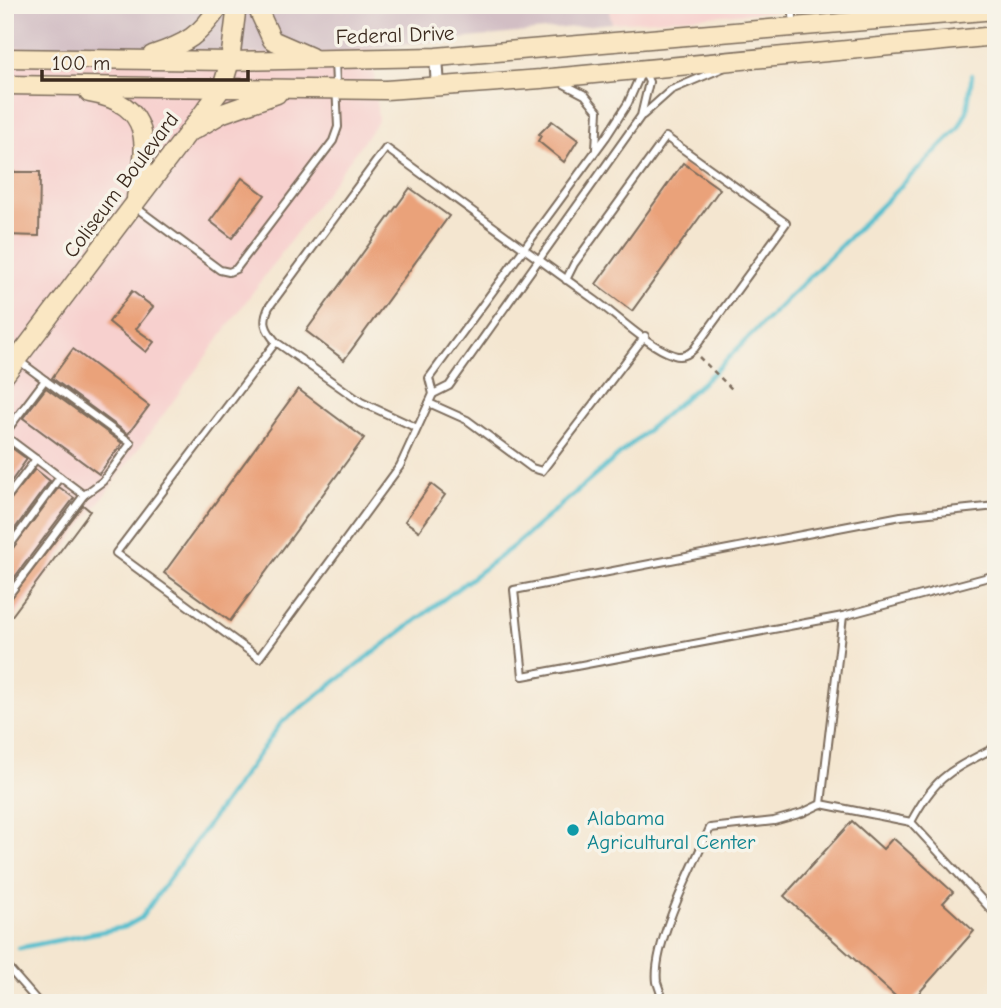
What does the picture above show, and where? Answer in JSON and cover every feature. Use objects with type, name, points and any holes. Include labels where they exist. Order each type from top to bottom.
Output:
[{"type":"main road","points":[[138,60],[182,45],[205,28],[220,5]]},
{"type":"main road","name":"Coliseum Boulevard","points":[[5,375],[222,88],[230,61],[237,5]]},
{"type":"main road","points":[[256,5],[272,40],[297,53],[330,61]]},
{"type":"main road","name":"Federal Drive","points":[[5,58],[330,61],[436,57],[996,10]]},
{"type":"main road","points":[[5,85],[338,91],[438,87],[996,36]]},
{"type":"main road","points":[[641,41],[643,70]]},
{"type":"main road","points":[[44,86],[107,96],[128,109],[141,128],[146,145],[134,205]]},
{"type":"main road","points":[[186,135],[223,113],[287,90]]},
{"type":"street","points":[[436,57],[438,87]]},
{"type":"lane","points":[[792,5],[794,28]]},
{"type":"lane","points":[[134,205],[220,270],[229,272],[236,268],[333,141],[338,127],[338,91],[330,61]]},
{"type":"lane","points":[[433,394],[449,386],[642,116],[671,90],[735,61]]},
{"type":"lane","points":[[642,116],[649,82],[643,70]]},
{"type":"lane","points":[[276,342],[116,553],[259,658],[400,466],[433,394],[429,378],[595,151],[628,103],[643,70]]},
{"type":"lane","points":[[541,79],[568,85],[585,95],[598,111],[600,124],[595,151]]},
{"type":"lane","points":[[418,428],[361,402],[276,342],[266,330],[265,317],[269,307],[386,148],[539,260],[675,356],[689,354],[786,223],[666,137],[566,279]]},
{"type":"lane","points":[[429,403],[457,414],[532,468],[542,471],[645,336]]},
{"type":"lane","points":[[5,600],[84,495],[103,481],[131,443],[18,360]]},
{"type":"lane","points":[[45,380],[5,435],[84,495]]},
{"type":"lane","points":[[5,500],[36,459]]},
{"type":"lane","points":[[5,552],[60,477]]},
{"type":"lane","points":[[996,506],[901,516],[514,590],[523,676],[844,616],[996,575]]},
{"type":"lane","points":[[821,804],[844,616]]},
{"type":"lane","points":[[911,822],[932,786],[944,774],[996,747]]},
{"type":"lane","points":[[664,1003],[657,981],[659,959],[670,920],[710,828],[775,821],[821,804],[911,822],[996,915]]},
{"type":"lane","points":[[5,964],[39,1003]]},
{"type":"path","points":[[706,363],[734,391]]},
{"type":"shaded area","points":[[5,5],[607,5],[612,23],[305,55],[5,47]]},
{"type":"shaded area","points":[[607,5],[863,5],[612,23]]},
{"type":"shaded area","points":[[5,47],[305,55],[372,48],[378,121],[5,631]]},
{"type":"building","points":[[552,121],[578,140],[564,162],[538,141],[541,136],[539,134]]},
{"type":"building","points":[[683,163],[720,189],[632,311],[596,284]]},
{"type":"building","points":[[5,172],[40,172],[39,236],[5,235]]},
{"type":"building","points":[[242,178],[265,195],[232,238],[210,221]]},
{"type":"building","points":[[410,188],[449,216],[344,360],[306,331]]},
{"type":"building","points":[[132,291],[153,307],[136,329],[154,342],[146,352],[109,322]]},
{"type":"building","points":[[73,349],[149,406],[128,434],[52,378]]},
{"type":"building","points":[[46,388],[122,443],[99,474],[23,418]]},
{"type":"building","points":[[298,389],[364,438],[230,621],[164,573]]},
{"type":"building","points":[[5,443],[27,459],[5,490]]},
{"type":"building","points":[[35,469],[50,481],[5,542],[5,506]]},
{"type":"building","points":[[431,484],[445,495],[419,531],[405,521]]},
{"type":"building","points":[[59,487],[74,498],[5,590],[5,558]]},
{"type":"building","points":[[83,505],[90,511],[5,625],[5,606]]},
{"type":"building","points":[[852,821],[883,849],[893,838],[953,892],[943,903],[974,931],[910,1003],[903,1003],[784,896]]},
{"type":"waterway","points":[[19,948],[125,927],[141,918],[281,723],[515,545],[711,375],[958,129],[967,111],[972,75]]},
{"type":"place","name":"Alabama Agricultural Center","points":[[573,830]]}]
